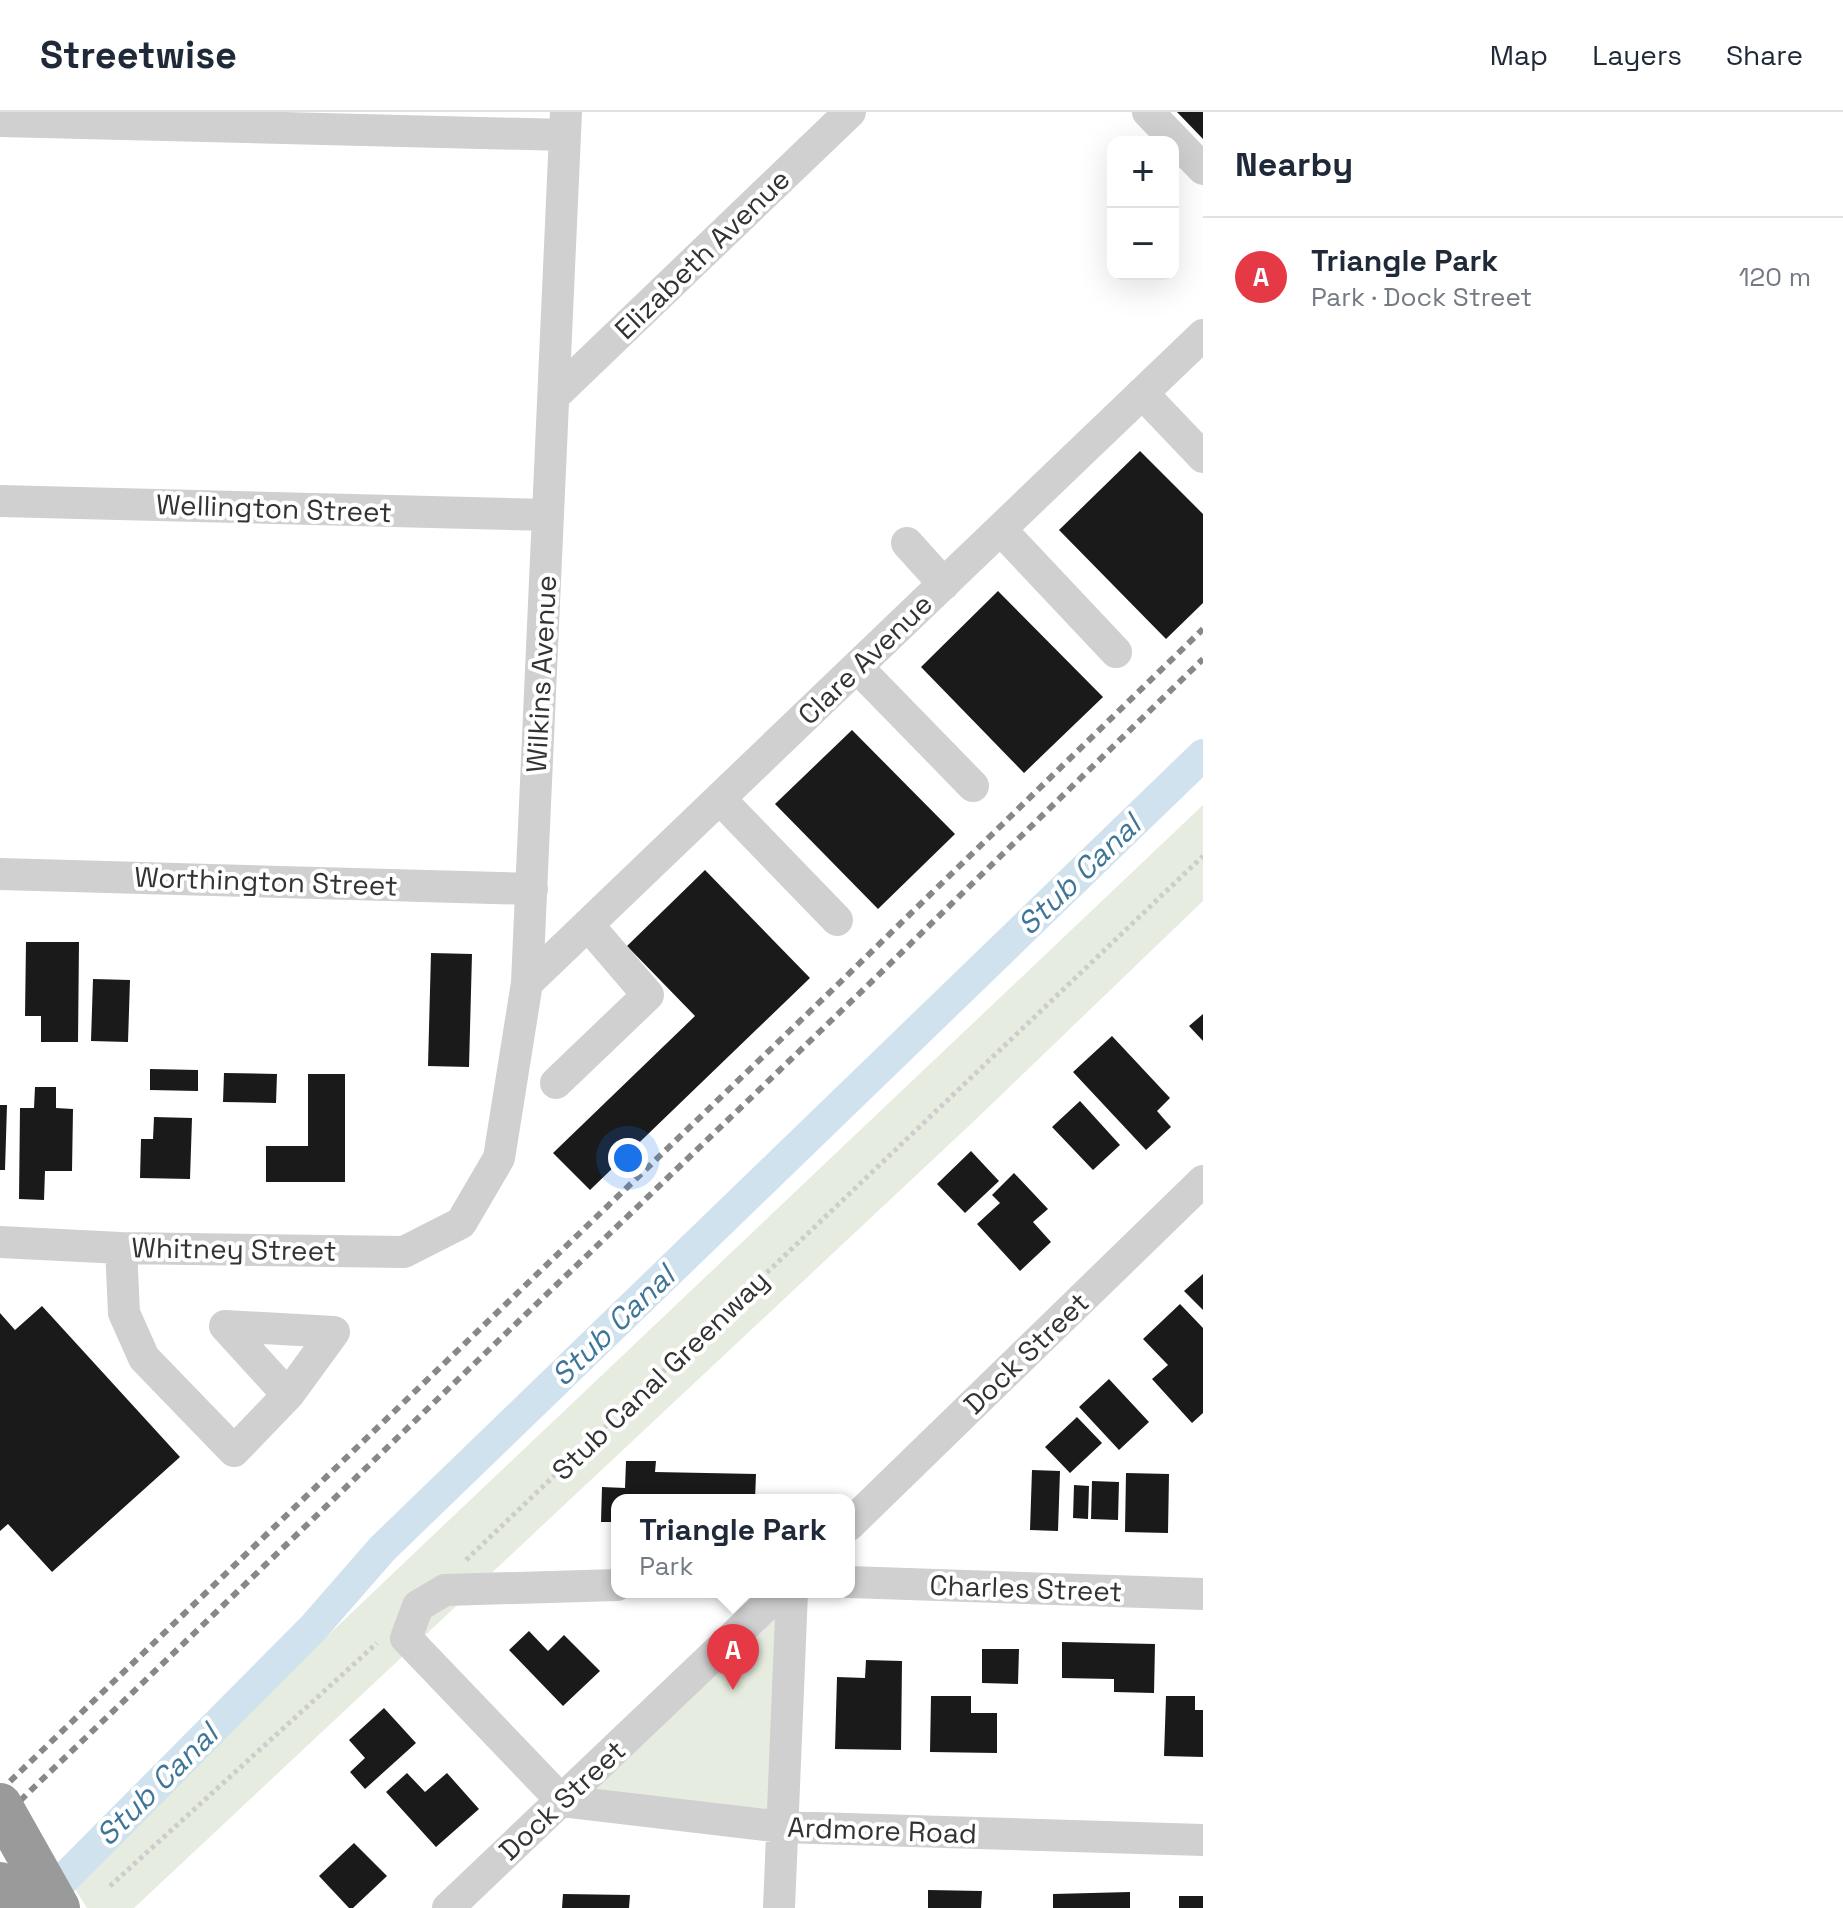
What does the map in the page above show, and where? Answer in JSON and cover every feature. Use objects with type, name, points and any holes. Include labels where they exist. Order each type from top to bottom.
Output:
[{"type":"highway","points":[[0,1805],[58,1908]]},
{"type":"highway","points":[[0,1884],[14,1908]]},
{"type":"street","points":[[1148,112],[1203,169]]},
{"type":"street","name":"Elizabeth Avenue","points":[[554,396],[839,116]]},
{"type":"street","points":[[0,121],[566,124]]},
{"type":"street","name":"Wilkins Avenue","points":[[461,1223],[499,1158],[527,983],[566,124]]},
{"type":"street","name":"Clare Avenue","points":[[527,983],[1203,335]]},
{"type":"street","points":[[1142,393],[1203,457]]},
{"type":"street","name":"Wellington Street","points":[[0,501],[548,515]]},
{"type":"street","points":[[1001,530],[1116,652]]},
{"type":"street","points":[[907,543],[944,584]]},
{"type":"street","points":[[857,667],[973,786]]},
{"type":"street","points":[[720,799],[837,920]]},
{"type":"street","name":"Worthington Street","points":[[0,874],[532,889]]},
{"type":"street","points":[[556,1083],[648,995],[588,925]]},
{"type":"street","name":"Dock Street","points":[[855,1519],[1203,1181]]},
{"type":"street","name":"Whitney Street","points":[[0,1242],[121,1248],[404,1252],[461,1223]]},
{"type":"street","points":[[121,1248],[124,1313],[144,1358],[234,1451],[288,1395]]},
{"type":"street","name":"Charles Street","points":[[855,1582],[1203,1594]]},
{"type":"street","points":[[562,1801],[406,1638],[418,1606],[445,1590],[611,1585]]},
{"type":"street","name":"Dock Street","points":[[448,1908],[774,1598]]},
{"type":"street","points":[[779,1908],[792,1598]]},
{"type":"street","name":"Ardmore Road","points":[[562,1801],[782,1827],[1203,1840]]},
{"type":"path","name":"Stub Canal Greenway","points":[[464,1562],[1203,856]]},
{"type":"path","points":[[110,1886],[418,1606]]},
{"type":"shaded area","points":[[1203,805],[1203,901],[973,1122],[134,1908],[87,1908],[70,1881]]},
{"type":"shaded area","points":[[774,1598],[780,1598],[782,1827],[562,1801]]},
{"type":"building","points":[[1177,112],[1203,112],[1203,139]]},
{"type":"building","points":[[1140,451],[1203,514],[1203,603],[1166,639],[1059,530]]},
{"type":"building","points":[[998,591],[1103,697],[1024,773],[921,667]]},
{"type":"building","points":[[852,730],[955,834],[878,909],[775,804]]},
{"type":"building","points":[[705,870],[810,978],[590,1190],[553,1153],[695,1016],[627,946]]},
{"type":"building","points":[[26,942],[79,942],[78,1042],[41,1042],[41,1016],[25,1016]]},
{"type":"building","points":[[431,953],[472,954],[469,1067],[428,1066]]},
{"type":"building","points":[[93,979],[130,980],[128,1042],[91,1041]]},
{"type":"building","points":[[1203,1014],[1203,1041],[1189,1026]]},
{"type":"building","points":[[1112,1036],[1170,1098],[1157,1111],[1171,1127],[1146,1150],[1073,1072]]},
{"type":"building","points":[[150,1069],[198,1070],[198,1091],[150,1090]]},
{"type":"building","points":[[224,1073],[277,1074],[276,1103],[223,1102]]},
{"type":"building","points":[[308,1074],[345,1074],[345,1182],[266,1182],[266,1146],[308,1146]]},
{"type":"building","points":[[35,1087],[56,1087],[56,1108],[73,1109],[72,1171],[45,1171],[44,1200],[19,1199],[20,1108],[34,1108]]},
{"type":"building","points":[[1080,1101],[1120,1145],[1093,1170],[1052,1127]]},
{"type":"building","points":[[0,1105],[7,1105],[5,1170],[0,1170]]},
{"type":"building","points":[[154,1117],[192,1118],[190,1179],[140,1178],[141,1139],[153,1139]]},
{"type":"building","points":[[971,1151],[999,1181],[965,1213],[937,1184]]},
{"type":"building","points":[[1014,1173],[1048,1209],[1033,1222],[1051,1242],[1020,1271],[977,1224],[1000,1203],[992,1195]]},
{"type":"building","points":[[1203,1274],[1203,1310],[1184,1291]]},
{"type":"building","points":[[1180,1304],[1203,1328],[1203,1413],[1192,1423],[1152,1379],[1168,1365],[1143,1339]]},
{"type":"building","points":[[42,1306],[180,1457],[52,1572],[8,1524],[0,1531],[0,1313],[15,1330]]},
{"type":"building","points":[[1109,1379],[1149,1422],[1119,1450],[1079,1407]]},
{"type":"building","points":[[1077,1417],[1102,1443],[1070,1473],[1045,1447]]},
{"type":"building","points":[[626,1461],[656,1461],[655,1472],[756,1474],[755,1494],[611,1494],[611,1522],[601,1522],[602,1487],[625,1488]]},
{"type":"building","points":[[1032,1470],[1060,1471],[1058,1531],[1030,1530]]},
{"type":"building","points":[[1126,1473],[1169,1474],[1168,1533],[1125,1532]]},
{"type":"building","points":[[1092,1481],[1119,1482],[1118,1520],[1091,1519]]},
{"type":"building","points":[[1074,1485],[1089,1486],[1088,1519],[1073,1518]]},
{"type":"building","points":[[529,1631],[548,1651],[564,1635],[600,1671],[563,1706],[509,1650]]},
{"type":"building","points":[[1062,1642],[1155,1644],[1154,1693],[1114,1692],[1114,1679],[1062,1678]]},
{"type":"building","points":[[982,1649],[1019,1649],[1018,1684],[982,1683]]},
{"type":"building","points":[[866,1660],[902,1661],[901,1750],[835,1749],[837,1677],[865,1678]]},
{"type":"building","points":[[931,1696],[971,1696],[971,1713],[997,1713],[997,1753],[930,1752]]},
{"type":"building","points":[[1166,1696],[1195,1696],[1195,1710],[1203,1710],[1203,1757],[1164,1756]]},
{"type":"building","points":[[384,1708],[416,1743],[365,1789],[350,1772],[365,1758],[349,1740]]},
{"type":"building","points":[[407,1773],[425,1792],[447,1773],[479,1809],[436,1847],[386,1792]]},
{"type":"building","points":[[354,1843],[387,1876],[353,1908],[349,1908],[319,1876]]},
{"type":"building","points":[[928,1890],[982,1891],[981,1908],[928,1908]]},
{"type":"building","points":[[1130,1892],[1130,1908],[1053,1908],[1053,1894]]},
{"type":"building","points":[[563,1894],[630,1895],[629,1908],[562,1908]]},
{"type":"building","points":[[1179,1896],[1203,1896],[1203,1908],[1179,1908]]},
{"type":"waterway","name":"Stub Canal","points":[[35,1908],[314,1627],[382,1549],[1203,755]]},
{"type":"railway","points":[[0,1791],[1203,629]]},
{"type":"railway","points":[[0,1820],[1203,659]]},
{"type":"place","name":"Triangle Park","points":[[733,1690]]}]
